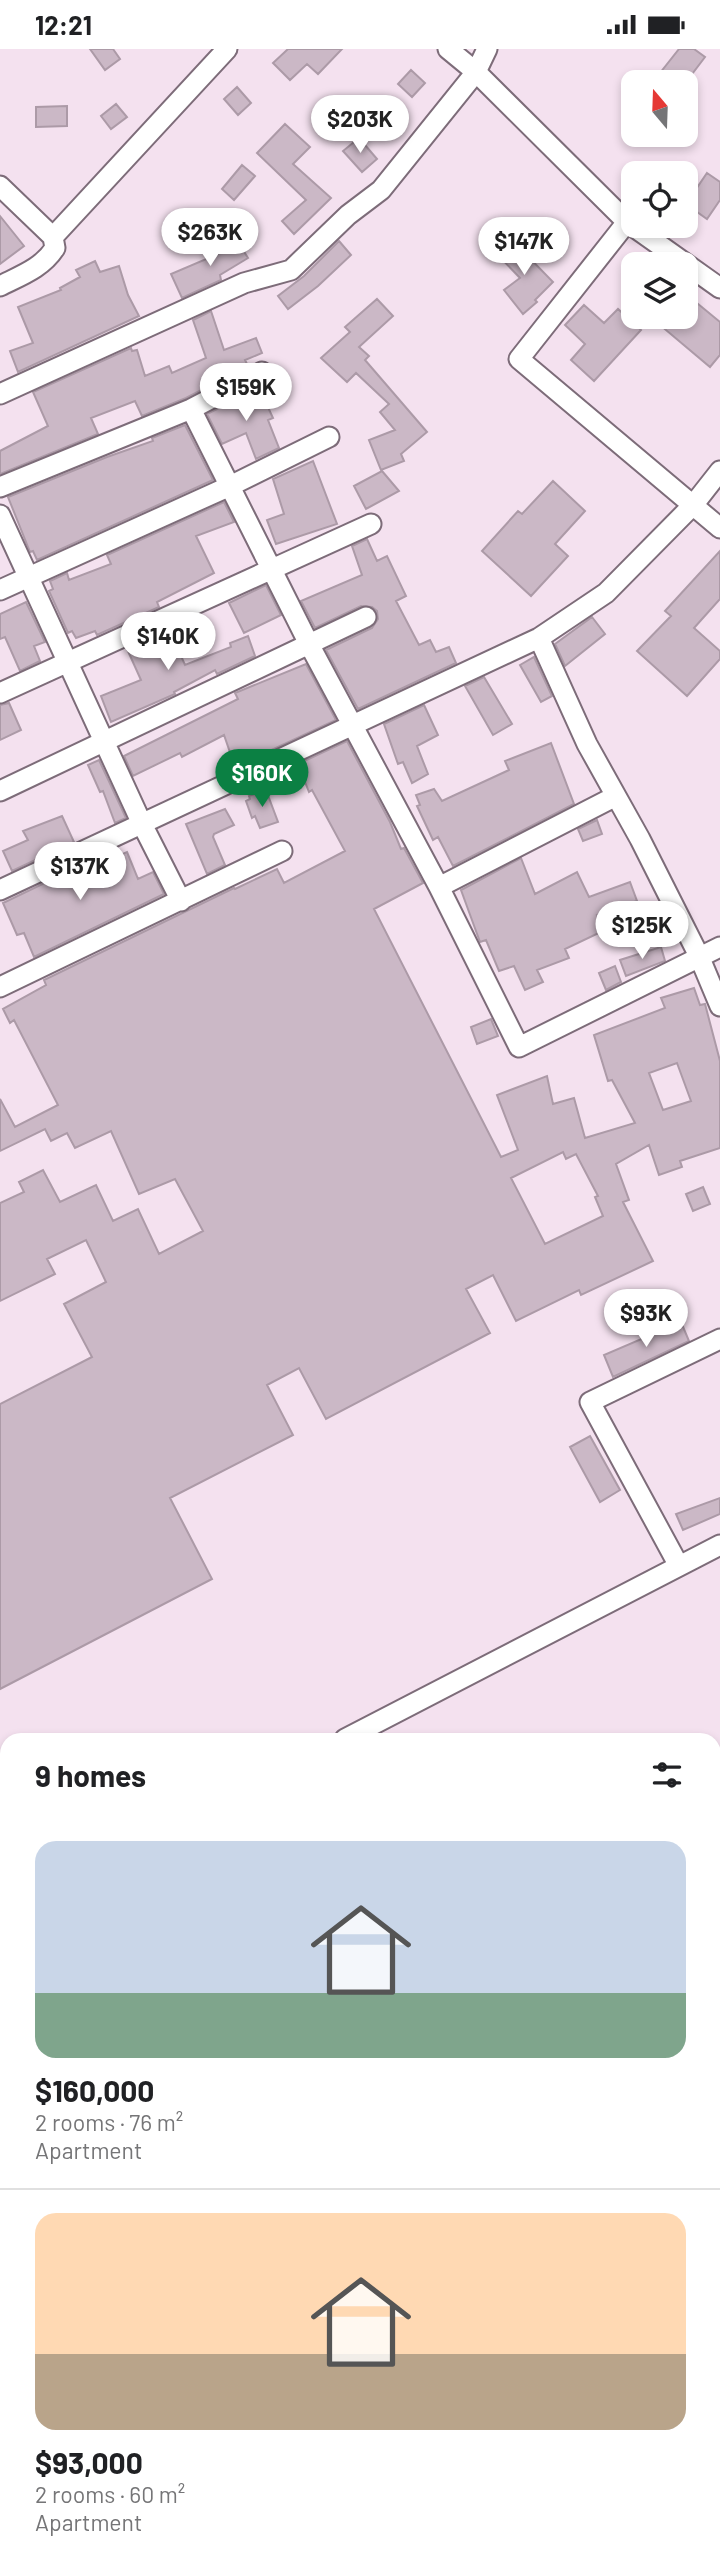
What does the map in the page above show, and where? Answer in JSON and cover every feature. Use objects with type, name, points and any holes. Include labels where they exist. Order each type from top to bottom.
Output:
[{"type":"street","points":[[53,237],[227,49]]},
{"type":"street","points":[[448,49],[476,72],[621,216]]},
{"type":"street","points":[[0,394],[244,283],[291,270],[348,215],[381,190],[476,72],[487,49]]},
{"type":"street","points":[[0,186],[53,237],[55,248],[47,260],[0,286]]},
{"type":"street","points":[[621,230],[519,359],[720,528]]},
{"type":"street","points":[[650,238],[720,288]]},
{"type":"street","points":[[0,487],[191,409],[262,373]]},
{"type":"street","points":[[191,409],[309,644],[439,887],[519,1047],[720,947]]},
{"type":"street","points":[[0,590],[230,486],[329,437]]},
{"type":"street","points":[[0,890],[539,638],[606,593],[694,505],[720,471]]},
{"type":"street","points":[[0,515],[142,824],[181,901]]},
{"type":"street","points":[[0,693],[371,524]]},
{"type":"street","points":[[0,790],[366,617]]},
{"type":"street","points":[[539,638],[587,744],[699,956],[720,1006]]},
{"type":"street","points":[[439,887],[616,796]]},
{"type":"street","points":[[0,986],[282,851]]},
{"type":"street","points":[[679,1566],[590,1402],[720,1339]]},
{"type":"street","points":[[357,1733],[720,1545]]},
{"type":"building","points":[[90,49],[113,49],[120,59],[105,70]]},
{"type":"building","points":[[288,49],[342,49],[318,74],[307,64],[290,80],[273,63]]},
{"type":"building","points":[[679,49],[694,49],[705,57],[695,70],[662,70]]},
{"type":"building","points":[[411,70],[425,83],[412,97],[398,84]]},
{"type":"building","points":[[237,87],[251,103],[238,115],[224,99]]},
{"type":"building","points":[[116,104],[127,117],[111,129],[101,116]]},
{"type":"building","points":[[67,106],[67,126],[36,127],[36,107]]},
{"type":"building","points":[[285,124],[310,147],[293,164],[331,198],[294,234],[282,221],[306,200],[257,153]]},
{"type":"building","points":[[359,138],[377,159],[362,172],[343,151]]},
{"type":"building","points":[[242,165],[255,176],[234,200],[222,189]]},
{"type":"building","points":[[707,173],[720,182],[720,200],[707,219],[698,213],[698,186]]},
{"type":"building","points":[[0,216],[24,246],[0,264]]},
{"type":"building","points":[[233,234],[248,258],[220,275],[221,280],[182,298],[171,274],[218,254],[213,246]]},
{"type":"building","points":[[511,239],[553,282],[523,314],[504,290],[520,278],[496,253]]},
{"type":"building","points":[[339,241],[351,255],[288,309],[278,296],[304,276]]},
{"type":"building","points":[[95,261],[100,272],[119,266],[128,295],[139,316],[18,372],[10,351],[33,343],[18,307],[61,290],[60,288],[80,277],[76,270]]},
{"type":"building","points":[[377,299],[393,316],[359,347],[369,356],[365,360],[427,432],[401,454],[404,461],[381,470],[369,440],[395,430],[380,412],[389,404],[356,373],[347,382],[321,358],[350,332],[345,327]]},
{"type":"building","points":[[698,304],[720,322],[720,355],[710,367],[665,329],[698,329]]},
{"type":"building","points":[[584,305],[604,323],[618,309],[621,312],[621,329],[641,330],[594,381],[571,360],[585,344],[565,325]]},
{"type":"building","points":[[211,311],[224,350],[256,338],[262,353],[245,360],[248,366],[186,398],[142,416],[135,401],[91,418],[98,434],[0,474],[0,451],[48,426],[33,392],[131,348],[132,351],[137,350],[145,376],[169,366],[172,373],[206,358],[193,320]]},
{"type":"building","points":[[259,388],[273,418],[268,420],[279,448],[256,459],[246,433],[222,444],[207,414]]},
{"type":"building","points":[[185,425],[213,480],[37,560],[33,551],[30,552],[8,497],[153,441],[152,438]]},
{"type":"building","points":[[313,461],[337,524],[276,544],[267,520],[284,514],[273,479]]},
{"type":"building","points":[[382,471],[399,491],[366,509],[354,486]]},
{"type":"building","points":[[553,481],[585,511],[555,544],[568,556],[531,596],[482,551],[518,511],[522,514]]},
{"type":"building","points":[[224,502],[234,522],[196,536],[214,573],[157,602],[159,607],[97,635],[95,631],[76,638],[72,631],[68,633],[49,591],[53,589],[50,581],[67,573],[69,580],[111,564],[107,555]]},
{"type":"building","points":[[367,539],[377,561],[387,556],[406,596],[396,601],[419,645],[430,640],[436,652],[449,647],[456,663],[358,709],[326,650],[372,628],[378,619],[377,611],[372,607],[361,606],[315,628],[301,601],[362,575],[352,546]]},
{"type":"building","points":[[720,551],[720,599],[694,628],[720,651],[720,659],[687,696],[637,651],[671,616],[665,611]]},
{"type":"building","points":[[266,585],[281,615],[244,633],[229,603]]},
{"type":"building","points":[[26,602],[45,642],[34,646],[40,661],[20,671],[5,637],[0,639],[0,614]]},
{"type":"building","points":[[592,617],[605,634],[565,666],[555,644]]},
{"type":"building","points":[[169,629],[185,665],[231,647],[230,643],[248,636],[255,656],[217,674],[215,670],[174,692],[175,694],[111,722],[101,696],[141,680],[127,649]]},
{"type":"building","points":[[534,657],[552,696],[541,702],[520,665]]},
{"type":"building","points":[[306,664],[336,720],[235,767],[224,735],[182,757],[180,753],[133,776],[124,756],[238,699],[235,693]]},
{"type":"building","points":[[484,677],[512,724],[493,735],[465,686]]},
{"type":"building","points":[[9,703],[21,730],[0,740],[0,705]]},
{"type":"building","points":[[424,705],[438,735],[417,746],[428,774],[412,783],[403,762],[398,764],[384,724]]},
{"type":"building","points":[[347,741],[390,822],[401,849],[404,848],[423,883],[374,909],[501,1157],[518,1150],[497,1095],[547,1076],[553,1104],[574,1098],[585,1138],[635,1123],[612,1080],[608,1081],[594,1035],[665,1008],[661,998],[694,988],[700,1005],[705,1004],[720,1061],[720,1148],[680,1161],[682,1167],[659,1175],[649,1145],[616,1164],[629,1200],[623,1202],[653,1261],[581,1295],[579,1290],[516,1321],[493,1275],[466,1289],[490,1333],[326,1419],[299,1368],[267,1385],[293,1435],[170,1498],[212,1579],[0,1689],[0,1404],[92,1357],[64,1304],[106,1282],[86,1240],[47,1259],[55,1274],[0,1301],[0,1203],[24,1192],[19,1182],[43,1170],[60,1202],[96,1185],[113,1221],[138,1209],[159,1254],[203,1231],[175,1179],[139,1194],[111,1131],[75,1148],[67,1133],[51,1141],[45,1129],[0,1151],[0,1099],[15,1127],[58,1105],[14,1020],[10,1023],[3,1009],[46,985],[44,980],[234,888],[277,869],[284,883],[345,851],[312,790],[309,792],[298,764]],"holes":[[[677,1063],[691,1101],[663,1110],[649,1073]],[[563,1152],[566,1159],[576,1154],[598,1196],[595,1197],[603,1216],[545,1244],[511,1178]]]},
{"type":"building","points":[[551,743],[574,804],[453,866],[438,837],[433,840],[417,806],[420,805],[416,795],[434,789],[442,801],[509,770],[505,761]]},
{"type":"building","points":[[99,760],[126,818],[115,823],[103,791],[100,792],[88,765]]},
{"type":"building","points":[[266,790],[278,822],[260,828],[255,816],[252,818],[246,801],[250,799],[249,796]]},
{"type":"building","points":[[225,809],[234,825],[214,834],[213,837],[225,865],[207,874],[186,824]]},
{"type":"building","points":[[62,816],[74,842],[12,871],[3,851],[28,840],[23,831]]},
{"type":"building","points":[[597,820],[602,834],[583,841],[578,829]]},
{"type":"building","points":[[127,852],[138,879],[153,872],[164,894],[34,957],[24,933],[17,935],[3,903],[84,864],[102,857],[104,862]]},
{"type":"building","points":[[521,858],[535,894],[577,872],[589,897],[630,882],[637,901],[597,915],[603,931],[565,949],[569,958],[537,970],[543,982],[525,990],[514,966],[499,971],[486,940],[480,942],[461,890]]},
{"type":"building","points":[[661,947],[665,961],[626,976],[620,960]]},
{"type":"building","points":[[615,966],[621,982],[606,990],[599,973]]},
{"type":"building","points":[[491,1019],[498,1036],[477,1044],[471,1027]]},
{"type":"building","points":[[703,1187],[710,1204],[693,1211],[686,1194]]},
{"type":"building","points":[[681,1322],[689,1341],[613,1377],[604,1355]]},
{"type":"building","points":[[590,1436],[620,1490],[600,1502],[570,1447]]},
{"type":"building","points":[[720,1498],[720,1514],[683,1530],[676,1514]]}]
